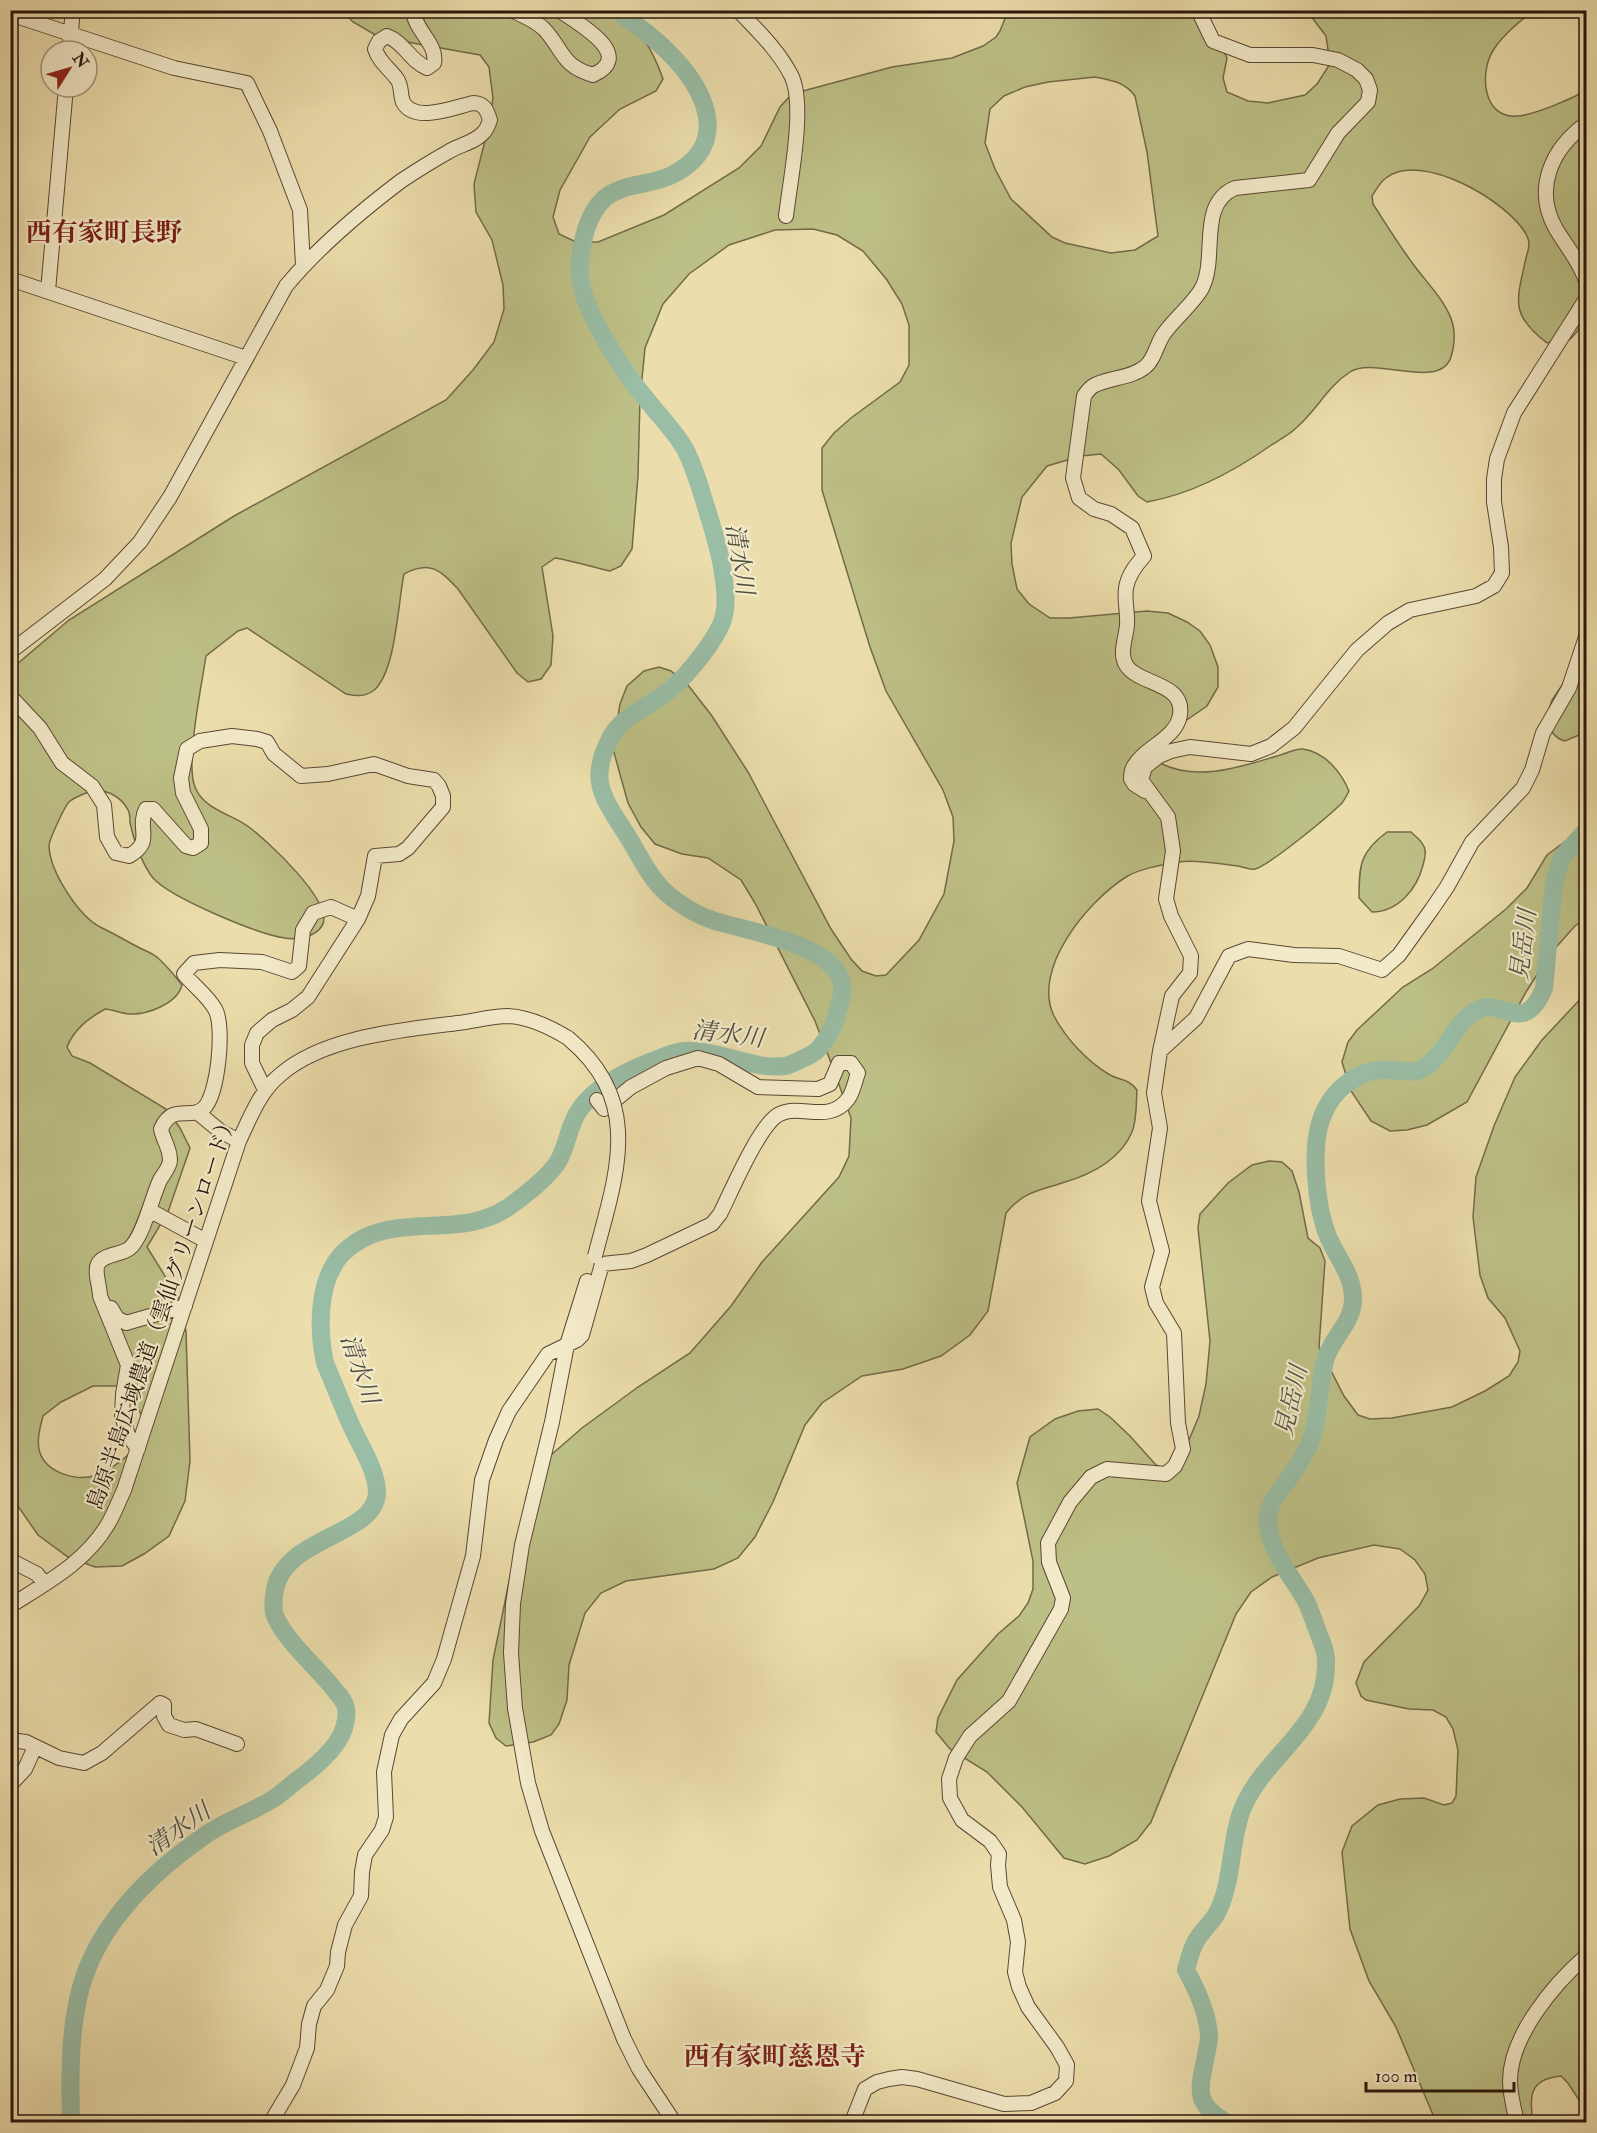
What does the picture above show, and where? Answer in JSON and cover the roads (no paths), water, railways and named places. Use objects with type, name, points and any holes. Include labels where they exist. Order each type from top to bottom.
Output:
[{"type":"street","points":[[70,39],[73,10]]},
{"type":"street","points":[[10,652],[105,579],[140,542],[170,497],[286,286],[303,265],[367,208],[426,165],[484,132],[490,120],[487,109],[480,103],[419,114],[408,109],[402,100],[399,81],[377,57],[375,49],[379,41],[387,36],[396,40],[418,64],[427,68],[434,63],[435,58],[429,45],[415,23],[413,10]]},
{"type":"street","points":[[511,10],[535,21],[544,29],[570,65],[593,75],[603,71],[607,63],[608,52],[604,44],[559,10]]},
{"type":"street","points":[[738,10],[772,46],[792,76],[797,93],[798,116],[786,216]]},
{"type":"street","points":[[1152,794],[1142,790],[1131,779],[1133,766],[1173,728],[1180,714],[1178,701],[1169,690],[1134,675],[1122,657],[1127,625],[1126,588],[1134,568],[1144,556],[1132,528],[1111,514],[1094,509],[1079,498],[1073,478],[1084,396],[1093,386],[1134,374],[1148,366],[1163,335],[1202,289],[1207,273],[1212,220],[1216,204],[1225,192],[1235,188],[1309,180],[1338,133],[1368,102],[1370,90],[1366,80],[1357,70],[1338,60],[1313,55],[1250,55],[1213,41],[1198,10]]},
{"type":"street","points":[[10,14],[174,68],[247,83],[270,131],[300,210],[303,265]]},
{"type":"street","points":[[48,291],[65,99]]},
{"type":"street","points":[[1587,124],[1566,141],[1553,159],[1545,190],[1545,204],[1554,227],[1583,270],[1587,281]]},
{"type":"street","points":[[10,279],[180,338],[246,358]]},
{"type":"street","points":[[852,2122],[866,2089],[877,2082],[890,2079],[902,2077],[917,2079],[1004,2104],[1031,2103],[1055,2093],[1066,2081],[1067,2065],[1028,2007],[1019,1988],[1015,1972],[1018,1942],[1014,1920],[1000,1887],[999,1854],[990,1841],[962,1820],[950,1798],[949,1779],[956,1758],[970,1736],[1009,1701],[1061,1609],[1063,1599],[1049,1562],[1048,1543],[1070,1502],[1091,1477],[1107,1469],[1166,1474],[1175,1466],[1183,1449],[1178,1423],[1174,1333],[1156,1303],[1152,1287],[1162,1251],[1149,1201],[1160,1128],[1154,1093],[1160,1051],[1172,996],[1190,973],[1191,956],[1170,916],[1166,899],[1173,851],[1168,817],[1141,780],[1145,767],[1159,756],[1190,747],[1251,754],[1271,746],[1294,728],[1357,650],[1388,623],[1410,610],[1476,596],[1494,586],[1502,573],[1501,547],[1494,502],[1497,459],[1514,413],[1587,299]]},
{"type":"street","points":[[1160,1051],[1196,1018],[1229,956],[1248,949],[1294,955],[1339,956],[1382,970],[1399,955],[1447,887],[1472,842],[1522,788],[1532,770],[1543,733],[1569,688],[1587,637]]},
{"type":"street","points":[[10,696],[40,728],[62,763],[92,786],[104,805],[107,837],[116,853],[129,856],[140,849],[144,838],[143,816],[146,809],[153,808],[186,846],[193,848],[201,843],[201,829],[183,793],[181,778],[187,749],[200,741],[232,736],[267,742],[274,754],[301,776],[328,774],[374,764],[408,776],[434,780],[439,786],[443,796],[443,807],[408,848],[399,854],[375,856],[368,896],[358,919],[308,997],[257,1032],[252,1046],[252,1063],[265,1090]]},
{"type":"street","points":[[185,1306],[126,1323],[121,1322],[114,1314],[96,1271],[98,1262],[123,1253],[133,1245],[149,1210],[160,1180],[170,1163],[170,1151],[161,1129],[165,1120],[179,1112],[197,1112],[203,1109],[208,1102],[216,1078],[220,1022],[215,1008],[184,974],[194,963],[220,960],[262,962],[292,972],[299,966],[303,930],[313,913],[322,908],[331,907],[358,919]]},
{"type":"street","name":"島原半島広域農道（雲仙グリーンロード）","points":[[10,1606],[74,1564],[90,1549],[108,1525],[124,1490],[138,1449],[239,1141],[265,1090],[278,1076],[311,1054],[333,1045],[406,1030],[508,1016],[549,1027],[568,1038],[582,1049],[604,1081],[618,1125],[620,1152],[616,1177],[595,1256],[567,1345],[552,1422],[522,1545],[513,1604],[511,1653],[515,1708],[528,1783],[546,1842],[624,2039],[639,2069],[674,2122]]},
{"type":"street","points":[[271,2122],[294,2085],[307,2048],[309,2024],[314,2006],[327,1990],[337,1966],[345,1925],[361,1896],[362,1872],[366,1855],[382,1830],[386,1817],[384,1772],[392,1735],[401,1719],[434,1683],[444,1659],[473,1556],[482,1480],[509,1411],[548,1354],[578,1340],[582,1335],[602,1264],[631,1261],[712,1224],[720,1214],[765,1127],[777,1115],[788,1112],[828,1113],[841,1107],[850,1098],[858,1073],[851,1063],[838,1063],[830,1083],[818,1089],[758,1087],[719,1064],[698,1058],[666,1068],[631,1087],[604,1109],[597,1100]]},
{"type":"street","points":[[197,1112],[220,1131],[239,1141]]},
{"type":"street","points":[[149,1210],[206,1241]]},
{"type":"street","points":[[100,1284],[100,1296],[128,1365],[122,1416],[128,1435],[138,1449]]},
{"type":"street","points":[[10,1560],[37,1574],[45,1584]]},
{"type":"street","points":[[10,1740],[26,1742],[58,1758],[84,1763],[102,1753],[160,1703],[164,1705],[164,1716],[169,1725],[184,1730],[196,1729],[237,1744]]},
{"type":"street","points":[[10,1785],[25,1769],[35,1747]]},
{"type":"street","points":[[1517,2122],[1510,2080],[1521,2038],[1547,1999],[1587,1956]]},
{"type":"waterway","name":"清水川","points":[[71,2122],[71,2054],[77,2004],[89,1964],[114,1921],[129,1901],[184,1850],[229,1821],[273,1799],[309,1771],[330,1751],[344,1728],[347,1714],[343,1701],[285,1633],[274,1613],[275,1589],[282,1571],[295,1558],[362,1519],[372,1507],[377,1493],[371,1467],[325,1363],[321,1336],[322,1306],[328,1278],[334,1265],[342,1254],[360,1240],[380,1232],[401,1228],[467,1223],[487,1218],[507,1208],[550,1172],[562,1154],[578,1112],[595,1093],[616,1078],[640,1066],[686,1051],[716,1054],[773,1067],[790,1065],[818,1049],[831,1030],[840,1003],[841,980],[834,968],[821,957],[786,941],[705,917],[668,895],[647,869],[608,805],[600,784],[601,762],[616,729],[627,718],[677,684],[693,666],[720,627],[725,613],[726,597],[714,532],[688,455],[677,436],[638,388],[605,340],[582,288],[580,274],[582,244],[588,223],[598,205],[621,189],[672,175],[691,162],[703,147],[707,131],[706,114],[701,96],[679,63],[647,33],[616,10]]},
{"type":"waterway","name":"見岳川","points":[[1226,2122],[1215,2115],[1203,2100],[1201,2083],[1209,2041],[1208,2028],[1201,2002],[1186,1970],[1194,1944],[1216,1915],[1223,1899],[1235,1834],[1242,1810],[1264,1774],[1305,1725],[1316,1707],[1323,1687],[1326,1665],[1326,1657],[1310,1609],[1276,1552],[1268,1519],[1273,1501],[1309,1445],[1315,1425],[1325,1361],[1352,1309],[1351,1283],[1327,1234],[1320,1208],[1316,1177],[1316,1146],[1321,1120],[1339,1090],[1357,1077],[1378,1070],[1417,1071],[1429,1064],[1437,1057],[1462,1022],[1479,1009],[1487,1007],[1521,1013],[1537,1003],[1544,988],[1554,884],[1560,862],[1586,831]]},
{"type":"district","name":"西有家町長野","points":[[104,232]]},
{"type":"district","name":"西有家町慈恩寺","points":[[775,2056]]}]
